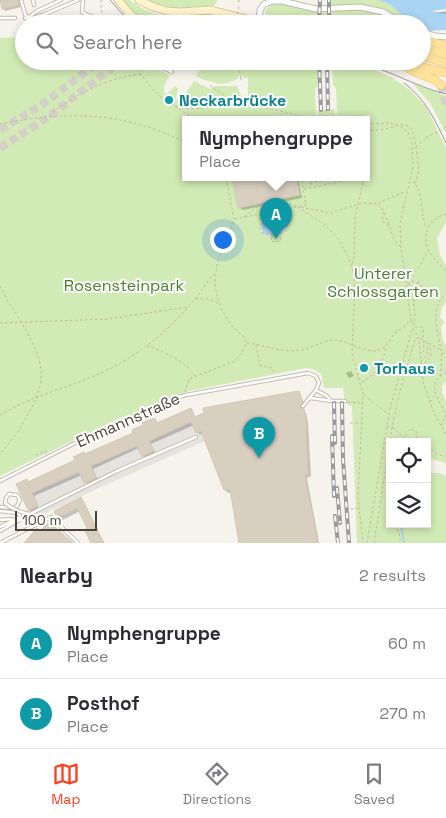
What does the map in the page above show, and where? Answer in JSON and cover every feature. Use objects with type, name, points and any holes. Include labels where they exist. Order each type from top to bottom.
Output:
[{"type":"main road","points":[[118,0],[131,15]]},
{"type":"main road","points":[[132,0],[146,9],[166,15],[194,11]]},
{"type":"main road","points":[[139,0],[162,10],[176,12],[218,11],[233,15]]},
{"type":"main road","points":[[431,42],[446,46]]},
{"type":"main road","points":[[431,50],[446,54]]},
{"type":"main road","points":[[431,59],[446,63]]},
{"type":"main road","points":[[431,69],[446,73]]},
{"type":"main road","points":[[412,70],[433,78],[441,85]]},
{"type":"street","points":[[261,15],[260,10],[264,2],[273,1],[282,1],[316,9],[332,10],[349,6],[360,7],[383,12],[388,15]]},
{"type":"street","points":[[431,35],[446,37]]},
{"type":"lane","points":[[21,0],[25,15]]},
{"type":"lane","points":[[33,0],[34,5]]},
{"type":"lane","points":[[33,15],[40,9],[61,0]]},
{"type":"lane","points":[[43,15],[78,0]]},
{"type":"lane","points":[[83,0],[82,12],[87,15]]},
{"type":"lane","points":[[0,18],[15,18]]},
{"type":"lane","points":[[168,70],[172,72]]},
{"type":"lane","name":"Ehmannstraße","points":[[0,481],[22,468],[137,413],[186,395],[304,372],[316,376],[318,380],[316,390]]},
{"type":"lane","points":[[303,406],[316,390],[327,396],[330,400]]},
{"type":"lane","points":[[310,398],[345,401]]},
{"type":"lane","points":[[0,529],[117,471],[196,437]]},
{"type":"lane","points":[[0,507],[14,508],[17,506],[20,500],[17,495],[9,494],[5,503],[9,507],[18,512],[30,514]]},
{"type":"lane","points":[[0,511],[20,515],[0,529]]},
{"type":"lane","points":[[0,543],[51,516],[78,543]]},
{"type":"lane","points":[[0,520],[12,519]]},
{"type":"path","points":[[102,0],[102,13]]},
{"type":"path","points":[[238,15],[239,0]]},
{"type":"path","points":[[139,70],[158,94],[188,116]]},
{"type":"path","points":[[239,70],[242,82]]},
{"type":"path","points":[[48,116],[68,101],[95,86],[115,79],[142,74]]},
{"type":"path","points":[[211,85],[212,88],[232,100],[235,104]]},
{"type":"path","points":[[174,105],[198,108],[235,104],[296,116]]},
{"type":"path","points":[[326,110],[327,116]]},
{"type":"path","points":[[0,124],[48,116],[80,115],[110,118],[152,129],[182,141]]},
{"type":"path","points":[[384,123],[386,128]]},
{"type":"path","points":[[370,124],[404,124],[410,127],[415,140],[419,161],[415,184]]},
{"type":"path","points":[[375,124],[377,130]]},
{"type":"path","points":[[370,130],[394,128],[399,125]]},
{"type":"path","points":[[361,382],[372,376],[377,370],[386,345],[398,330],[407,327],[412,322],[415,313],[406,278],[401,246],[400,223],[411,180],[414,162],[413,148],[408,132],[399,125]]},
{"type":"path","points":[[413,148],[446,127]]},
{"type":"path","points":[[411,180],[415,184],[422,206],[423,222],[427,228]]},
{"type":"path","points":[[227,181],[234,220],[215,273],[219,303],[231,325],[247,343],[287,352],[313,348],[326,341],[334,340],[344,341],[368,351],[376,350],[386,345]]},
{"type":"path","points":[[234,220],[306,205],[302,181]]},
{"type":"path","points":[[311,187],[310,182],[318,181]]},
{"type":"path","points":[[303,189],[338,181]]},
{"type":"path","points":[[352,264],[357,204],[363,181]]},
{"type":"path","points":[[244,217],[255,207],[269,202],[284,201],[330,213],[357,204],[378,204],[408,190]]},
{"type":"path","points":[[269,202],[272,217]]},
{"type":"path","points":[[378,204],[384,212],[394,241],[401,246]]},
{"type":"path","points":[[298,206],[319,220],[333,233],[352,264],[355,287],[352,358],[361,382],[363,394],[358,508],[363,543]]},
{"type":"path","points":[[384,212],[382,221],[390,227]]},
{"type":"path","points":[[446,214],[436,218],[427,228],[426,239],[429,250],[446,272]]},
{"type":"path","points":[[272,217],[282,218],[287,222],[286,230],[280,235],[271,236],[262,233],[260,227],[263,221],[272,217]]},
{"type":"path","points":[[271,236],[272,242],[281,241],[280,235]]},
{"type":"path","points":[[406,278],[420,266],[429,250]]},
{"type":"path","points":[[0,415],[36,396],[75,385],[128,359],[165,331],[195,299],[215,273]]},
{"type":"path","points":[[417,283],[421,279]]},
{"type":"path","points":[[407,284],[413,281],[422,286],[422,290]]},
{"type":"path","points":[[407,284],[419,289],[420,297],[413,302]]},
{"type":"path","points":[[0,286],[35,349],[40,364],[41,380],[26,418],[0,453]]},
{"type":"path","points":[[410,293],[408,299],[413,328],[419,340],[420,366],[429,402],[446,435]]},
{"type":"path","points":[[441,427],[446,414],[436,395],[435,385],[440,376],[441,353],[436,311],[438,302],[446,294]]},
{"type":"path","points":[[195,299],[208,299],[219,303]]},
{"type":"path","points":[[0,324],[108,319],[188,307]]},
{"type":"path","points":[[407,327],[422,328],[424,351],[420,354]]},
{"type":"path","points":[[367,543],[386,426],[413,328]]},
{"type":"path","points":[[374,543],[394,414],[415,340],[418,336]]},
{"type":"path","points":[[419,340],[440,350]]},
{"type":"path","points":[[420,361],[428,355],[426,342]]},
{"type":"path","points":[[186,395],[185,390],[188,381],[234,361],[243,352],[247,343]]},
{"type":"path","points":[[420,366],[431,356],[430,344]]},
{"type":"path","points":[[256,345],[260,365],[274,370],[276,378]]},
{"type":"path","points":[[147,346],[162,352],[192,370],[196,376]]},
{"type":"path","points":[[441,353],[446,355]]},
{"type":"path","points":[[440,376],[446,373]]},
{"type":"path","points":[[363,394],[389,414],[394,414]]},
{"type":"path","points":[[429,402],[436,395]]},
{"type":"path","points":[[345,401],[362,403]]},
{"type":"path","points":[[388,419],[393,420]]},
{"type":"path","points":[[350,423],[361,424]]},
{"type":"path","points":[[386,426],[392,427],[404,438]]},
{"type":"path","points":[[407,438],[407,432],[412,429],[416,431],[417,438]]},
{"type":"path","points":[[36,455],[45,450]]},
{"type":"path","points":[[431,450],[439,455],[446,456]]},
{"type":"path","points":[[346,510],[358,508]]},
{"type":"path","points":[[371,527],[376,529]]},
{"type":"path","points":[[397,528],[400,543]]},
{"type":"green space","points":[[121,0],[129,0],[145,10],[159,15],[135,15]]},
{"type":"green space","points":[[145,0],[218,0],[213,7],[172,8]]},
{"type":"green space","points":[[331,0],[379,0],[391,5],[402,15],[392,15],[379,8],[366,5],[331,8]]},
{"type":"green space","points":[[281,3],[326,12],[343,9],[368,10],[383,15],[266,15],[265,10],[272,4]]},
{"type":"green space","points":[[210,13],[209,15],[193,15],[197,14]]},
{"type":"green space","name":"Rosensteinpark","points":[[15,37],[15,70],[160,70],[170,75],[164,86],[164,93],[167,94],[175,86],[178,88],[177,100],[184,96],[194,81],[210,89],[214,86],[237,86],[242,98],[248,97],[248,77],[238,76],[238,79],[220,84],[196,76],[200,70],[317,70],[318,85],[315,89],[316,115],[318,115],[318,110],[334,109],[335,114],[337,114],[336,88],[333,85],[332,70],[375,70],[391,77],[411,91],[425,106],[446,148],[446,222],[437,238],[440,255],[446,266],[446,302],[442,307],[440,317],[444,322],[441,327],[443,341],[446,346],[446,381],[442,386],[442,392],[446,401],[446,463],[431,458],[431,438],[386,438],[386,528],[431,528],[431,473],[439,473],[446,476],[446,543],[357,543],[352,406],[345,403],[343,388],[324,388],[321,374],[313,369],[306,368],[189,391],[115,420],[0,476],[0,38]],"holes":[[[278,217],[286,222],[285,231],[278,234],[261,231],[263,222],[271,218]]]},
{"type":"green space","points":[[413,84],[446,96],[446,133],[430,103]]},
{"type":"shaded area","points":[[191,422],[196,433],[201,431],[205,441],[33,519],[28,510],[37,506],[32,493],[79,472],[84,483],[96,478],[91,466],[137,446],[142,457],[154,451],[149,441]]},
{"type":"water","points":[[379,0],[446,0],[446,9],[431,11],[446,13],[446,30],[431,31],[431,15],[402,15],[391,5]]},
{"type":"water","points":[[278,217],[286,222],[285,230],[275,235],[263,233],[261,227],[263,222],[269,218]]},
{"type":"building","points":[[0,0],[18,0],[19,5],[2,9]]},
{"type":"building","points":[[233,181],[297,181],[300,195],[238,208]]},
{"type":"building","points":[[299,391],[303,402],[300,407],[304,409],[306,419],[308,474],[305,475],[318,543],[239,543],[230,489],[224,490],[201,431],[196,433],[191,422],[149,441],[154,451],[142,457],[137,446],[91,466],[96,478],[92,480],[84,483],[79,472],[32,493],[38,506],[28,510],[16,484],[27,479],[28,482],[75,460],[73,457],[84,452],[85,454],[133,433],[132,430],[143,425],[142,423],[155,418],[157,423],[191,408],[195,417],[204,413],[203,408]]},
{"type":"building","points":[[81,497],[104,543],[91,543],[85,531],[87,528],[77,508],[59,517],[54,511]]},
{"type":"building","points":[[49,522],[73,543],[24,543],[37,528],[40,531]]},
{"type":"waterway","points":[[402,528],[404,543]]},
{"type":"tunnel","points":[[0,130],[40,106],[88,70]]},
{"type":"tunnel","points":[[0,148],[48,117],[109,70]]},
{"type":"tunnel","points":[[441,85],[446,104]]},
{"type":"tram line","points":[[110,0],[123,15]]},
{"type":"tram line","points":[[382,70],[422,87],[446,94]]},
{"type":"tram line","points":[[404,83],[424,103],[446,143]]},
{"type":"railway","points":[[319,15],[320,0]]},
{"type":"railway","points":[[329,0],[329,15]]},
{"type":"railway","points":[[319,70],[321,110]]},
{"type":"railway","points":[[327,70],[328,109]]},
{"type":"railway","points":[[334,403],[335,443]]},
{"type":"railway","points":[[342,403],[343,459],[349,543]]},
{"type":"railway","points":[[332,436],[334,496]]},
{"type":"railway","points":[[337,488],[340,523]]},
{"type":"railway","points":[[335,516],[338,543]]},
{"type":"place","name":"Neckarbrücke","points":[[169,100]]},
{"type":"place","name":"Nymphengruppe","points":[[276,239]]},
{"type":"place","name":"Torhaus","points":[[364,368]]},
{"type":"place","name":"Posthof","points":[[259,458]]},
{"type":"park label","name":"Unterer Schlossgarten","points":[[383,282]]}]
